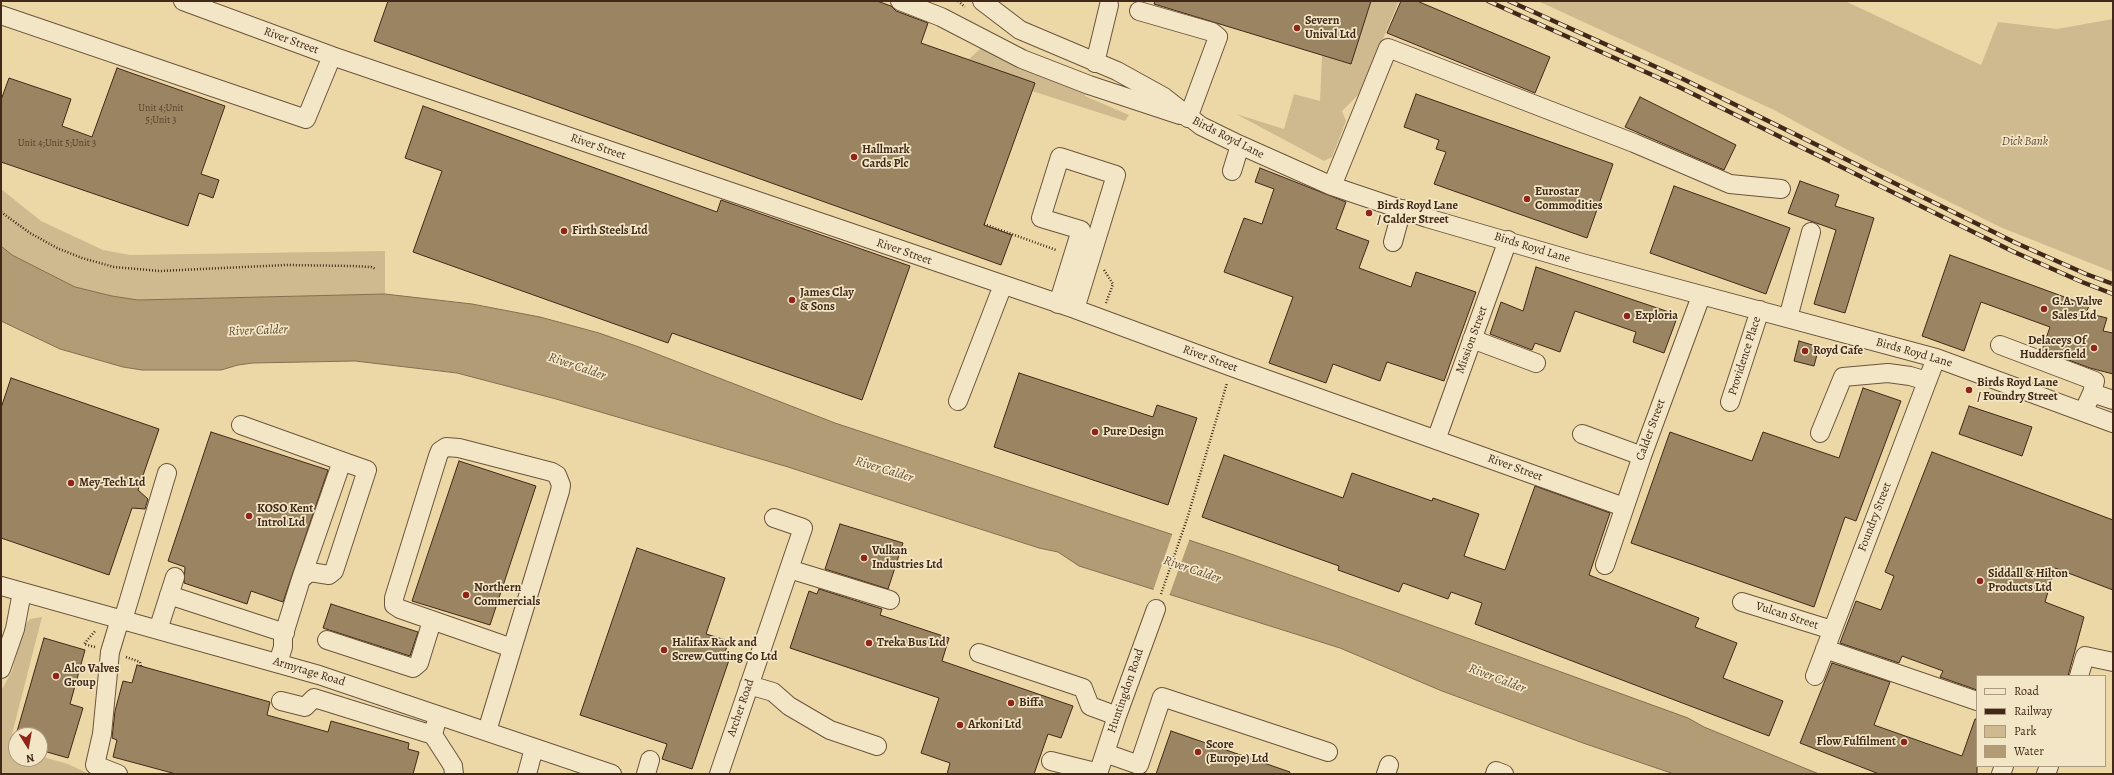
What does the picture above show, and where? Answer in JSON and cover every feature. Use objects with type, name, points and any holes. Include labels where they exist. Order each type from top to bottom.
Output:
[{"type":"street","name":"River Street","points":[[183,1],[332,56],[1075,309],[1232,367],[1624,507]]},
{"type":"street","points":[[900,1],[941,17],[1022,59],[1089,85],[1188,118],[1218,37],[1212,32],[1139,11]]},
{"type":"street","name":"Birds Royd Lane","points":[[982,1],[1020,30],[1117,72],[1164,97],[1188,118],[1201,126],[1240,146],[1332,186],[1402,209],[1582,263],[1936,358],[2113,423]]},
{"type":"street","points":[[1095,63],[1109,4]]},
{"type":"street","points":[[1,15],[306,119],[332,56]]},
{"type":"street","points":[[1332,186],[1388,48],[1634,143],[1730,184],[1781,189]]},
{"type":"street","points":[[1232,171],[1240,146]]},
{"type":"street","points":[[1058,304],[1086,243],[1116,175],[1060,157],[1041,218],[1081,230],[1086,243],[1075,309]]},
{"type":"street","points":[[1393,242],[1402,209]]},
{"type":"street","points":[[1788,318],[1811,232]]},
{"type":"street","name":"Mission Street","points":[[1436,440],[1508,240]]},
{"type":"street","points":[[958,401],[1003,285]]},
{"type":"street","name":"Calder Street","points":[[1606,566],[1624,507],[1701,296]]},
{"type":"street","name":"Providence Place","points":[[1730,402],[1760,310]]},
{"type":"street","points":[[1472,338],[1536,363]]},
{"type":"street","points":[[2000,345],[2095,381],[2092,394],[2083,412]]},
{"type":"street","name":"Foundry Street","points":[[1815,676],[1936,358]]},
{"type":"street","points":[[1820,434],[1843,377],[1888,373],[1910,376],[1927,381]]},
{"type":"street","points":[[2092,394],[2113,400]]},
{"type":"street","points":[[241,425],[367,470],[334,571],[329,575],[310,572],[301,579]]},
{"type":"street","points":[[1582,434],[1642,456]]},
{"type":"street","points":[[487,731],[560,490],[560,480],[552,472],[452,447],[440,450],[394,605],[400,609],[432,621],[512,648]]},
{"type":"street","points":[[278,663],[301,579],[340,466],[347,463]]},
{"type":"street","points":[[118,774],[95,765],[102,734],[110,652],[129,600],[167,473]]},
{"type":"street","name":"Archer Road","points":[[718,774],[803,528],[774,518]]},
{"type":"street","points":[[789,569],[890,600]]},
{"type":"street","points":[[158,630],[175,577]]},
{"type":"street","name":"Armytage Road","points":[[1,586],[319,675],[612,774]]},
{"type":"street","points":[[118,586],[124,590],[129,600]]},
{"type":"street","points":[[1,670],[15,629],[22,592]]},
{"type":"street","points":[[169,595],[285,633]]},
{"type":"street","name":"Vulcan Street","points":[[1742,602],[1832,630]]},
{"type":"street","name":"Huntingdon Road","points":[[1098,774],[1117,716],[1156,609]]},
{"type":"street","points":[[327,640],[413,668],[419,663],[432,621]]},
{"type":"street","points":[[1825,650],[1976,701]]},
{"type":"street","points":[[979,653],[1083,688],[1090,706],[1117,716]]},
{"type":"street","points":[[2078,675],[2085,656],[2113,662]]},
{"type":"street","points":[[281,701],[305,707],[314,698],[319,675]]},
{"type":"street","points":[[749,685],[773,692],[789,706],[830,730],[877,746]]},
{"type":"street","points":[[1105,753],[1139,765],[1162,696],[1328,752]]},
{"type":"street","points":[[314,698],[433,735],[453,766],[454,774]]},
{"type":"street","points":[[433,735],[439,715]]},
{"type":"street","points":[[527,774],[534,748]]},
{"type":"street","points":[[1051,761],[1098,774]]},
{"type":"street","points":[[1495,774],[1496,771],[1504,774]]},
{"type":"path","points":[[1,212],[30,233],[57,248],[82,258],[121,268],[160,271],[286,265],[329,265],[371,267],[376,269]]},
{"type":"path","points":[[1156,609],[1187,519],[1232,367]]},
{"type":"green space","points":[[1371,1],[1399,1],[1360,93],[1342,111],[1346,121],[1332,157],[1324,161],[1236,114],[1284,129],[1294,94],[1320,101],[1322,55],[1351,64]]},
{"type":"green space","name":"Dick Bank","points":[[1538,1],[1845,1],[1981,65],[1998,22],[2057,29],[2113,19],[2113,272],[2000,227],[1877,166],[1774,110]]},
{"type":"green space","points":[[982,47],[1087,90],[1085,96],[1129,115],[1125,121],[1032,91],[968,60]]},
{"type":"green space","points":[[1,189],[41,221],[103,250],[130,255],[385,251],[385,294],[138,300],[112,296],[75,287],[12,255],[1,246]]},
{"type":"green space","points":[[42,617],[14,727],[8,727],[8,767],[48,767],[48,758],[68,764],[89,774],[1,774],[1,691],[12,671],[24,626],[30,619]]},
{"type":"water","name":"River Calder","points":[[1,246],[12,255],[75,287],[112,296],[138,300],[385,294],[472,304],[540,317],[599,333],[835,423],[1234,555],[1484,644],[1688,718],[1704,727],[1819,774],[1674,774],[1583,743],[1442,691],[1340,648],[1079,566],[1058,552],[1039,548],[788,467],[556,399],[457,373],[355,361],[253,363],[238,365],[221,370],[142,370],[123,367],[60,349],[1,321]]},
{"type":"pier","points":[[1173,532],[1190,538],[1169,596],[1153,591]]},
{"type":"building","name":"Hallmark Cards Plc","points":[[388,1],[877,1],[891,6],[896,11],[928,23],[921,43],[1035,83],[984,225],[1012,235],[1001,265],[374,41]]},
{"type":"building","name":"Severn Unival Ltd","points":[[1155,1],[1371,1],[1351,64],[1154,4]]},
{"type":"building","points":[[1401,1],[1417,1],[1550,57],[1535,93],[1387,33]]},
{"type":"building","points":[[117,68],[225,106],[201,174],[219,180],[213,198],[199,193],[188,226],[1,162],[1,100],[9,78],[71,99],[62,126],[92,137]]},
{"type":"building","points":[[1416,94],[1613,164],[1587,238],[1434,184],[1446,152],[1436,149],[1439,140],[1404,127]]},
{"type":"building","points":[[1640,97],[1736,145],[1724,170],[1625,127]]},
{"type":"building","points":[[423,106],[717,212],[721,200],[910,266],[862,400],[672,333],[668,343],[413,252],[442,171],[405,158]]},
{"type":"building","points":[[1260,168],[1346,202],[1336,229],[1369,241],[1359,268],[1411,287],[1416,272],[1476,292],[1444,381],[1387,362],[1380,381],[1333,364],[1326,383],[1269,363],[1293,297],[1224,272],[1244,218],[1262,224],[1274,189],[1255,182]]},
{"type":"building","points":[[1800,181],[1839,195],[1835,206],[1874,218],[1845,313],[1814,304],[1836,230],[1788,213]]},
{"type":"building","points":[[1674,186],[1790,228],[1766,294],[1650,253]]},
{"type":"building","name":"G.A. Valve Sales Ltd","points":[[1950,255],[2089,306],[2086,313],[2107,318],[2103,331],[2113,333],[2113,374],[2090,368],[2042,350],[2050,327],[1981,302],[1964,351],[1922,336]]},
{"type":"building","points":[[1536,267],[1678,315],[1664,353],[1633,342],[1636,332],[1575,311],[1560,352],[1535,343],[1532,350],[1490,334],[1501,302],[1523,311]]},
{"type":"building","points":[[1799,341],[1819,347],[1814,366],[1794,361]]},
{"type":"building","name":"Pure Design","points":[[1019,373],[1153,417],[1157,405],[1197,418],[1168,505],[994,447]]},
{"type":"building","name":"Mey-Tech Ltd","points":[[11,378],[159,429],[138,490],[148,499],[145,509],[132,508],[109,575],[1,538],[1,408]]},
{"type":"building","points":[[1863,388],[1901,401],[1856,521],[1845,517],[1814,607],[1631,543],[1670,432],[1752,461],[1763,432],[1839,458]]},
{"type":"building","points":[[1969,406],[2032,427],[2022,456],[1959,434]]},
{"type":"building","name":"KOSO Kent Introl Ltd","points":[[211,432],[328,470],[283,602],[251,591],[247,604],[184,583],[185,567],[168,561]]},
{"type":"building","name":"Siddall & Hilton Products Ltd","points":[[1932,452],[2113,520],[2113,590],[2055,568],[2045,602],[2084,617],[2068,675],[1976,675],[1976,690],[1940,677],[1943,671],[1902,656],[1899,663],[1840,643],[1856,601],[1881,610],[1894,576],[1885,572]]},
{"type":"building","points":[[1224,455],[1343,498],[1352,473],[1432,501],[1433,498],[1479,514],[1464,556],[1505,570],[1535,486],[1610,513],[1589,575],[1699,618],[1695,627],[1737,643],[1723,678],[1783,701],[1769,736],[1475,624],[1482,603],[1451,592],[1448,599],[1403,583],[1399,592],[1338,570],[1339,566],[1202,517]]},
{"type":"building","points":[[459,461],[536,486],[490,625],[412,601]]},
{"type":"building","name":"Vulkan Industries Ltd","points":[[840,524],[903,543],[888,589],[825,569]]},
{"type":"building","name":"Halifax Rack and Screw Cutting Co Ltd","points":[[637,548],[725,578],[706,634],[729,641],[723,658],[729,660],[692,769],[662,759],[667,744],[580,715]]},
{"type":"building","points":[[819,589],[882,609],[880,615],[949,638],[942,661],[1073,706],[1061,738],[1048,734],[1034,774],[947,774],[950,763],[921,753],[939,698],[790,648],[809,591],[817,594]]},
{"type":"building","points":[[331,604],[418,632],[410,656],[323,628]]},
{"type":"building","name":"Alco Valves Group","points":[[44,638],[85,650],[70,704],[83,708],[68,758],[48,752],[48,727],[18,727]]},
{"type":"building","points":[[1832,663],[1890,682],[1874,725],[1962,756],[1976,719],[1977,774],[1879,774],[1800,743]]},
{"type":"building","points":[[137,665],[270,702],[267,715],[328,732],[331,721],[409,743],[408,749],[419,752],[413,774],[176,774],[113,757],[117,740],[112,738],[115,711],[123,681],[132,683]]},
{"type":"building","name":"Score (Europe) Ltd","points":[[1171,731],[1290,772],[1289,774],[1156,774]]},
{"type":"railway","points":[[1488,1],[1679,87],[2012,251],[2113,294]]},
{"type":"railway","points":[[1509,1],[1683,79],[2016,243],[2086,274],[2113,284]]},
{"type":"place","name":"Severn Unival Ltd","points":[[1297,28]]},
{"type":"place","name":"Hallmark Cards Plc","points":[[854,157]]},
{"type":"place","name":"Eurostar Commodities","points":[[1527,199]]},
{"type":"place","name":"Birds Royd Lane / Calder Street","points":[[1369,213]]},
{"type":"place","name":"Firth Steels Ltd","points":[[564,231]]},
{"type":"place","name":"James Clay & Sons","points":[[792,300]]},
{"type":"place","name":"G.A. Valve Sales Ltd","points":[[2044,309]]},
{"type":"place","name":"Exploria","points":[[1627,316]]},
{"type":"place","name":"Delaceys Of Huddersfield","points":[[2094,348]]},
{"type":"place","name":"Royd Cafe","points":[[1805,351]]},
{"type":"place","name":"Birds Royd Lane / Foundry Street","points":[[1969,390]]},
{"type":"place","name":"Pure Design","points":[[1095,432]]},
{"type":"place","name":"Mey-Tech Ltd","points":[[71,483]]},
{"type":"place","name":"KOSO Kent Introl Ltd","points":[[249,516]]},
{"type":"place","name":"Vulkan Industries Ltd","points":[[864,558]]},
{"type":"place","name":"Siddall & Hilton Products Ltd","points":[[1980,581]]},
{"type":"place","name":"Northern Commercials","points":[[466,595]]},
{"type":"place","name":"Treka Bus Ltd","points":[[869,643]]},
{"type":"place","name":"Halifax Rack and Screw Cutting Co Ltd","points":[[664,650]]},
{"type":"place","name":"Alco Valves Group","points":[[56,676]]},
{"type":"place","name":"Biffa","points":[[1011,703]]},
{"type":"place","name":"Arkoni Ltd","points":[[960,725]]},
{"type":"place","name":"Flow Fulfilment","points":[[1904,742]]},
{"type":"place","name":"Score (Europe) Ltd","points":[[1198,752]]}]
